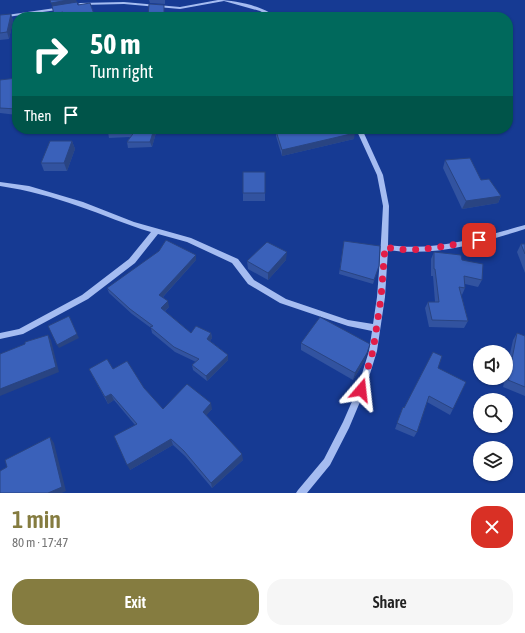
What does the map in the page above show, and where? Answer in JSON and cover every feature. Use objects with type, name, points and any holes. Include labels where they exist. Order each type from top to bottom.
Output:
[{"type":"street","points":[[76,5],[124,3],[180,8],[224,0],[265,12]]},
{"type":"street","points":[[39,12],[70,6]]},
{"type":"street","points":[[0,17],[12,16]]},
{"type":"street","points":[[301,493],[327,462],[346,425],[361,390],[371,358],[381,298],[385,247],[386,206],[380,175],[361,134]]},
{"type":"street","points":[[0,184],[27,188],[81,204],[132,224],[189,240],[235,261],[251,282],[283,301],[348,323],[376,328]]},
{"type":"street","points":[[385,247],[394,249],[428,249],[479,240],[525,227]]},
{"type":"street","points":[[0,336],[20,332],[85,296],[132,261],[156,231]]},
{"type":"building","points":[[50,0],[68,0],[51,3]]},
{"type":"building","points":[[77,2],[78,5],[90,3],[93,12],[54,12],[52,6]]},
{"type":"building","points":[[149,4],[164,5],[164,12],[148,12]]},
{"type":"building","points":[[11,14],[7,32],[0,33],[0,15]]},
{"type":"building","points":[[12,79],[12,109],[0,108],[0,80]]},
{"type":"building","points":[[133,134],[152,134],[150,142],[127,142]]},
{"type":"building","points":[[277,134],[351,134],[282,150]]},
{"type":"building","points":[[50,141],[72,141],[64,163],[41,163]]},
{"type":"building","points":[[470,158],[481,180],[489,179],[501,196],[466,201],[445,160]]},
{"type":"building","points":[[243,172],[265,172],[265,193],[243,193]]},
{"type":"building","points":[[166,240],[196,255],[159,295],[168,301],[161,308],[191,333],[196,326],[211,333],[207,339],[228,355],[206,376],[192,365],[199,359],[174,347],[150,327],[153,326],[130,309],[107,288],[159,251]]},
{"type":"building","points":[[344,241],[380,246],[379,266],[374,280],[340,270]]},
{"type":"building","points":[[267,242],[287,252],[268,273],[247,261]]},
{"type":"building","points":[[521,244],[525,244],[525,254]]},
{"type":"building","points":[[434,252],[461,255],[462,260],[483,264],[482,280],[464,276],[465,288],[459,287],[468,321],[432,320],[428,302],[439,302],[434,269]]},
{"type":"building","points":[[69,316],[77,334],[57,345],[48,326]]},
{"type":"building","points":[[320,317],[370,344],[367,353],[355,373],[301,343]]},
{"type":"building","points":[[517,333],[525,336],[525,387],[513,382],[513,354]]},
{"type":"building","points":[[48,335],[56,367],[0,389],[0,354],[25,344],[25,342]]},
{"type":"building","points":[[433,352],[442,356],[438,368],[466,382],[453,409],[429,396],[417,432],[397,423],[403,407],[404,408]]},
{"type":"building","points":[[107,359],[113,369],[127,361],[144,388],[163,409],[187,384],[211,403],[203,412],[242,454],[211,483],[184,451],[171,439],[127,465],[114,436],[137,424],[111,394],[105,397],[89,369]]},
{"type":"building","points":[[50,437],[62,487],[48,493],[0,493],[0,471],[7,467],[5,460]]},
{"type":"route","points":[[361,390],[373,351],[381,298],[385,247],[394,249],[428,249],[479,240]]}]
